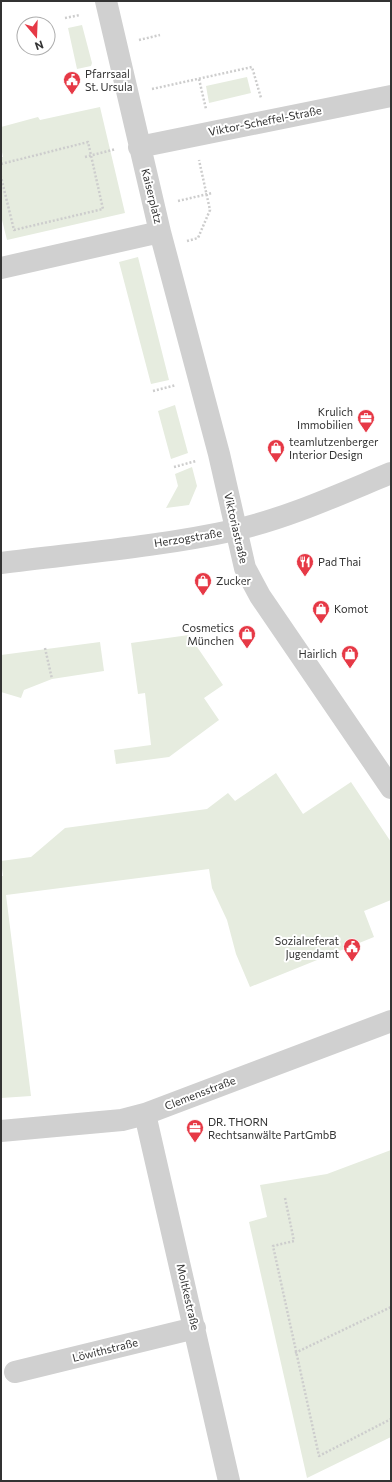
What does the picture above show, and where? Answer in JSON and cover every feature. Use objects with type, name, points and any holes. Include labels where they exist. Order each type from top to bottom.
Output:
[{"type":"street","name":"Kaiserplatz","points":[[1,268],[160,232],[106,1]]},
{"type":"street","name":"Viktor-Scheffel-Straße","points":[[140,147],[391,96]]},
{"type":"street","name":"Viktoriastraße","points":[[160,232],[219,454],[245,568],[260,596],[391,788]]},
{"type":"street","name":"Herzogstraße","points":[[1,563],[185,539],[236,530],[288,514],[391,473]]},
{"type":"street","name":"Clemensstraße","points":[[1,1130],[122,1120],[145,1114],[391,1021]]},
{"type":"street","name":"Moltkestraße","points":[[145,1114],[229,1481]]},
{"type":"street","name":"Löwithstraße","points":[[15,1372],[195,1328]]},
{"type":"path","points":[[65,18],[80,15]]},
{"type":"path","points":[[152,89],[252,68],[261,98]]},
{"type":"path","points":[[198,79],[206,110]]},
{"type":"path","points":[[1,164],[88,142],[103,209],[14,230],[1,177]]},
{"type":"path","points":[[85,157],[118,148]]},
{"type":"path","points":[[185,242],[198,238],[210,210],[198,157]]},
{"type":"path","points":[[176,202],[212,193]]},
{"type":"path","points":[[46,648],[52,679]]},
{"type":"path","points":[[285,1198],[294,1241],[273,1246],[295,1353],[319,1456],[391,1420]]},
{"type":"path","points":[[295,1353],[391,1307]]},
{"type":"shaded area","points":[[82,25],[92,63],[91,66],[77,69],[68,28]]},
{"type":"shaded area","points":[[247,77],[251,93],[209,103],[206,86]]},
{"type":"shaded area","points":[[100,107],[125,213],[7,240],[1,216],[1,157],[3,157],[1,147],[1,127],[38,117],[40,120]]},
{"type":"shaded area","points":[[138,257],[169,380],[151,384],[119,262]]},
{"type":"shaded area","points":[[175,405],[188,453],[171,459],[158,411]]},
{"type":"shaded area","points":[[192,467],[197,486],[189,505],[166,508],[178,486],[175,474]]},
{"type":"shaded area","points":[[189,635],[223,685],[204,698],[219,720],[169,757],[116,764],[114,750],[151,745],[145,693],[138,694],[131,643]]},
{"type":"shaded area","points":[[100,642],[104,671],[52,679],[24,690],[21,698],[1,692],[1,655]]},
{"type":"shaded area","points":[[276,773],[303,814],[351,782],[391,842],[391,900],[364,911],[374,937],[250,987],[236,954],[227,920],[212,888],[209,869],[6,895],[31,1096],[1,1098],[1,876],[3,876],[1,861],[31,857],[65,828],[207,809],[228,793],[235,801]]},
{"type":"shaded area","points":[[391,1150],[391,1437],[307,1478],[249,1222],[267,1217],[260,1185],[327,1174]]},
{"type":"place","name":"Pfarrsaal St. Ursula","points":[[72,95]]},
{"type":"place","name":"Krulich Immobilien","points":[[366,433]]},
{"type":"place","name":"teamlutzenberger Interior Design","points":[[276,463]]},
{"type":"place","name":"Pad Thai","points":[[305,577]]},
{"type":"place","name":"Zucker","points":[[203,596]]},
{"type":"place","name":"Komot","points":[[321,624]]},
{"type":"place","name":"Cosmetics München","points":[[247,649]]},
{"type":"place","name":"Hairlich","points":[[350,669]]},
{"type":"place","name":"Sozialreferat Jugendamt","points":[[352,962]]},
{"type":"place","name":"DR. THORN Rechtsanwälte PartGmbB","points":[[195,1143]]}]
